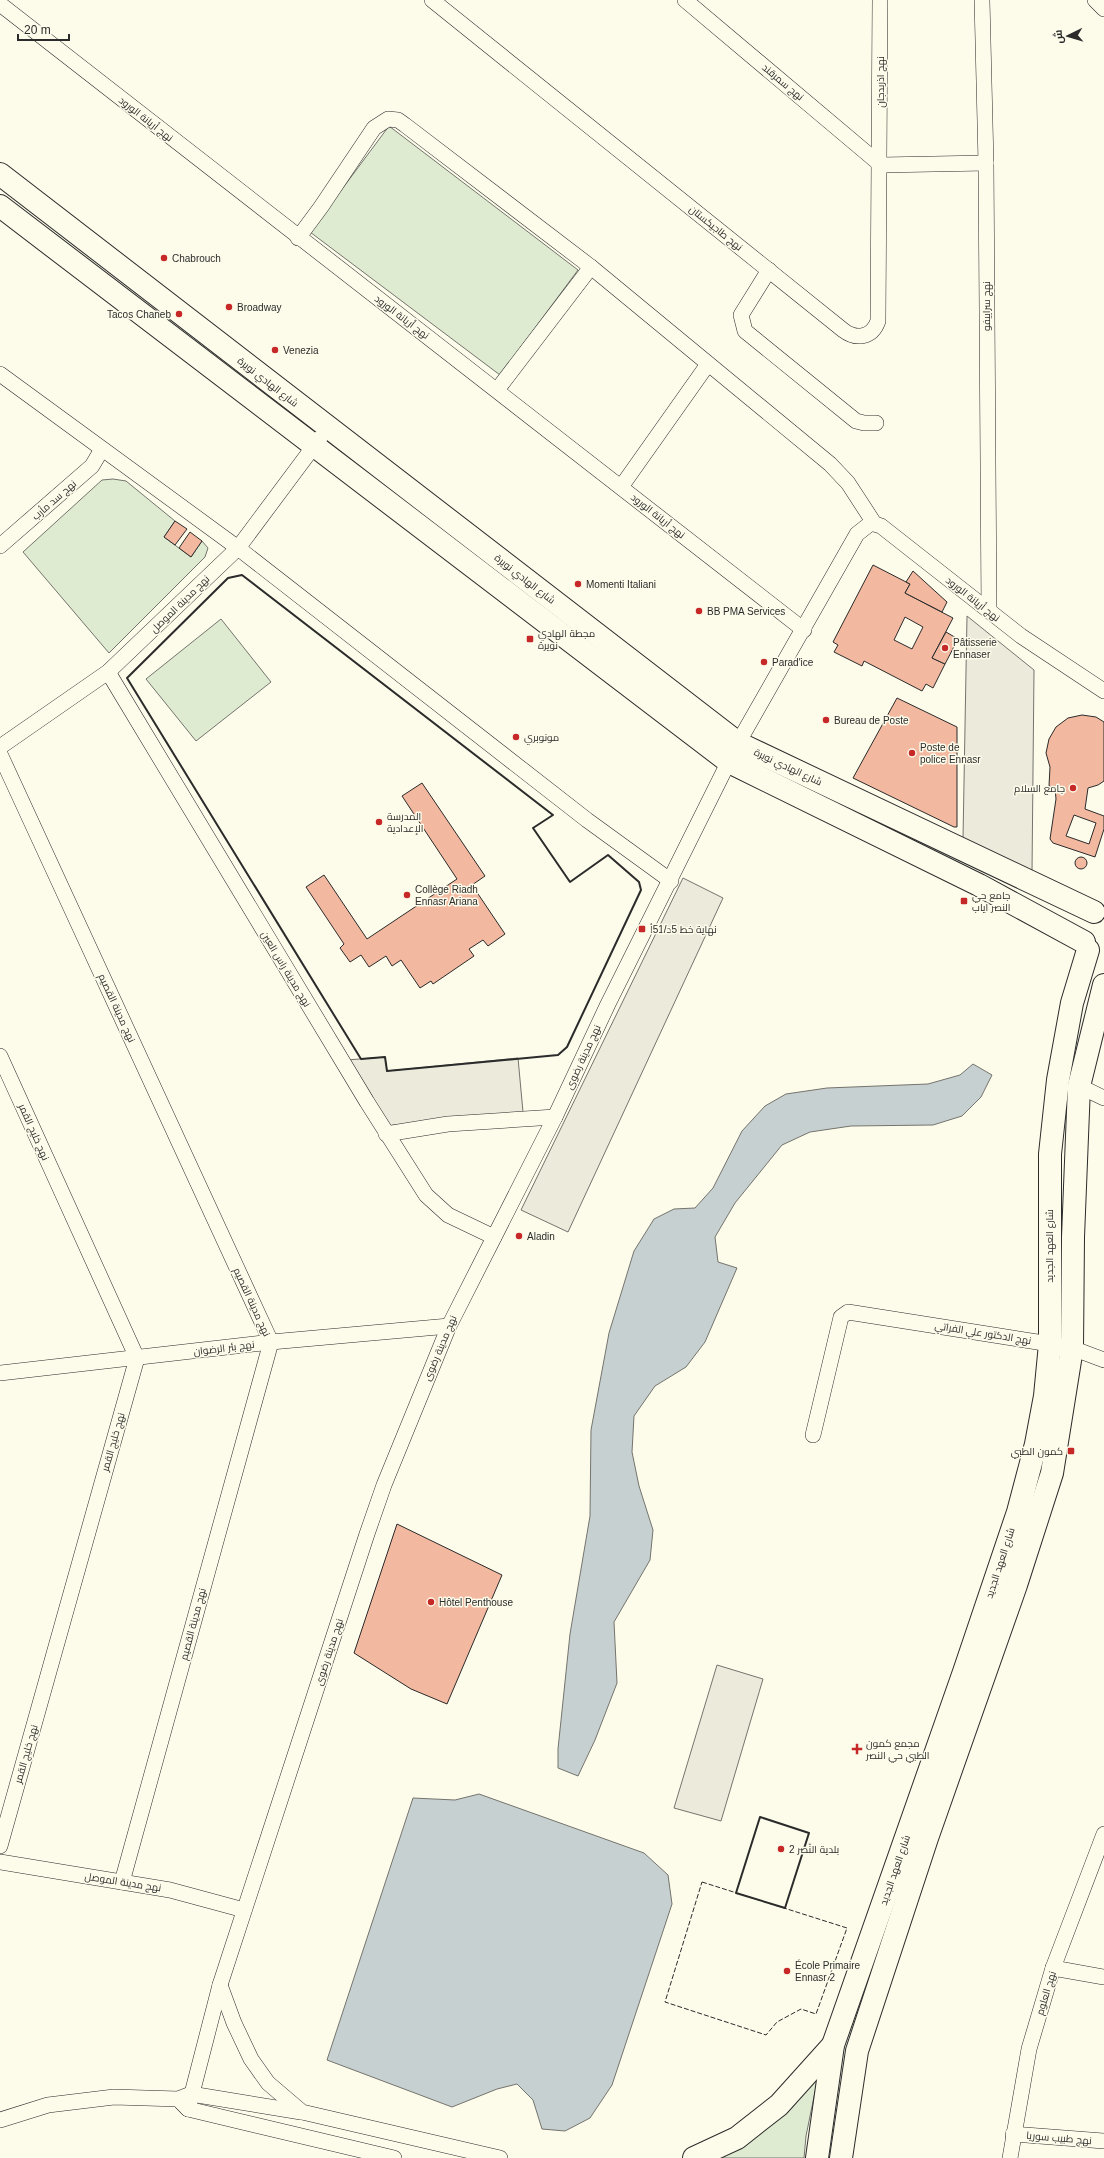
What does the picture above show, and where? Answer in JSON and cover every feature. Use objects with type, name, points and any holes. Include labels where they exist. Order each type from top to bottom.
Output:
[{"type":"main road","name":"شارع الهادي نويرة","points":[[0,174],[329,429],[734,753],[1101,908]]},
{"type":"main road","name":"شارع الهادي نويرة","points":[[0,206],[314,446],[734,753],[979,885],[1092,951]]},
{"type":"main road","name":"شارع العهد الجديد","points":[[817,2158],[833,2045],[964,1672],[1020,1505],[1036,1444],[1045,1396],[1050,1344],[1050,1154],[1058,1080],[1072,1003],[1092,951],[1084,929],[1086,922],[1101,908]]},
{"type":"main road","name":"شارع العهد الجديد","points":[[841,2158],[857,2051],[927,1838],[1016,1585],[1052,1473],[1072,1348],[1074,1215],[1079,1086],[1104,985]]},
{"type":"main road","points":[[694,2158],[737,2138],[779,2105],[833,2045]]},
{"type":"street","name":"نهج طاجيكستان","points":[[432,0],[850,336],[862,337],[872,332],[878,321],[881,165]]},
{"type":"street","name":"نهج سمرقند","points":[[685,0],[881,165]]},
{"type":"street","name":"نهج اذربدجان","points":[[880,0],[881,165]]},
{"type":"street","name":"نهج سراييفو","points":[[982,0],[986,163],[989,611]]},
{"type":"street","points":[[1095,0],[1104,9]]},
{"type":"street","name":"نهج أريانة الورود","points":[[0,4],[298,238],[621,486],[804,630]]},
{"type":"street","points":[[298,238],[321,207],[374,128],[388,119],[398,120],[591,267],[830,464],[848,483],[874,523],[866,525],[857,534],[734,753]]},
{"type":"street","points":[[881,165],[986,163]]},
{"type":"street","points":[[497,390],[591,267]]},
{"type":"street","points":[[769,270],[740,314],[744,331],[856,421],[876,423]]},
{"type":"street","points":[[621,486],[708,364]]},
{"type":"street","points":[[0,374],[238,548],[587,820],[671,881]]},
{"type":"street","name":"نهج مدينة الموصل","points":[[0,747],[108,672],[238,548],[314,446],[329,429]]},
{"type":"street","name":"نهج سد مأرب","points":[[0,546],[92,466],[102,449]]},
{"type":"street","name":"نهج أريانة الورود","points":[[874,523],[881,526],[1021,636],[1104,691]]},
{"type":"street","name":"نهج مدينة راس العين","points":[[108,672],[386,1134],[426,1195],[435,1205],[448,1215],[494,1237]]},
{"type":"street","name":"نهج مدينة رضوى","points":[[186,2100],[244,1910],[384,1485],[449,1326],[555,1117],[608,1004],[734,753]]},
{"type":"street","name":"نهج مدينة القصيم","points":[[0,754],[271,1342],[122,1882]]},
{"type":"street","name":"نهج خليج القمر","points":[[0,1056],[137,1358],[0,1846]]},
{"type":"street","points":[[1079,1086],[1104,1098]]},
{"type":"street","points":[[386,1134],[448,1124],[555,1117]]},
{"type":"street","name":"نهج الدكتور علي الفراتي","points":[[813,1435],[841,1317],[848,1312],[1072,1348],[1104,1360]]},
{"type":"street","name":"نهج بئر الرضوان","points":[[1,1374],[271,1342],[449,1326]]},
{"type":"street","name":"نهج العلوم","points":[[1010,2158],[1029,2048],[1053,1968],[1104,1834]]},
{"type":"street","name":"نهج مدينة الموصل","points":[[0,1862],[170,1890],[244,1910]]},
{"type":"street","points":[[1053,1968],[1104,1977]]},
{"type":"street","points":[[220,1985],[234,2024],[251,2059],[268,2083],[302,2112]]},
{"type":"street","points":[[0,2120],[48,2104],[114,2097],[186,2100],[302,2112],[500,2158]]},
{"type":"street","points":[[186,2100],[394,2158]]},
{"type":"street","name":"نهج طبيب سوريا","points":[[1013,2134],[1104,2141]]},
{"type":"green space","points":[[389,126],[578,270],[500,375],[310,232]]},
{"type":"green space","points":[[113,479],[126,481],[175,521],[164,537],[191,557],[202,541],[208,548],[205,557],[109,653],[23,552],[102,480]]},
{"type":"green space","points":[[221,619],[271,682],[196,741],[146,679]]},
{"type":"green space","points":[[819,2072],[806,2136],[804,2158],[712,2158]]},
{"type":"shaded area","points":[[967,616],[1034,670],[1032,873],[963,839]]},
{"type":"shaded area","points":[[683,878],[723,898],[568,1232],[521,1210]]},
{"type":"shaded area","points":[[385,1057],[387,1071],[518,1058],[523,1112],[386,1126],[347,1060]]},
{"type":"shaded area","points":[[973,1064],[992,1075],[981,1097],[962,1116],[933,1125],[851,1126],[810,1132],[782,1145],[735,1203],[715,1237],[718,1262],[737,1268],[705,1342],[686,1367],[655,1386],[634,1416],[632,1452],[639,1486],[653,1530],[650,1560],[614,1622],[617,1683],[595,1740],[578,1776],[558,1768],[558,1749],[570,1634],[590,1516],[591,1430],[609,1333],[634,1251],[654,1219],[674,1209],[695,1208],[713,1188],[742,1131],[765,1106],[786,1094],[827,1088],[928,1084],[960,1075]]},
{"type":"shaded area","points":[[717,1665],[763,1679],[721,1821],[674,1808]]},
{"type":"shaded area","points":[[479,1794],[644,1853],[668,1875],[672,1904],[612,2085],[590,2118],[565,2131],[542,2129],[533,2100],[517,2084],[497,2089],[452,2107],[327,2060],[413,1798],[455,1800]]},
{"type":"building","points":[[175,521],[187,529],[175,545],[164,537]]},
{"type":"building","points":[[190,532],[202,541],[191,557],[179,548]]},
{"type":"building","points":[[873,565],[910,584],[905,593],[953,618],[932,658],[945,664],[933,688],[926,684],[922,691],[864,661],[862,666],[834,652],[838,645],[833,642]],"holes":[[[905,617],[923,627],[912,649],[894,640]]]},
{"type":"building","points":[[913,571],[947,602],[942,612],[905,593],[910,584],[906,582]]},
{"type":"building","name":"Pâtisserie Ennaser","points":[[946,632],[958,639],[945,664],[932,658]]},
{"type":"building","name":"Poste de police Ennasr","points":[[897,698],[957,727],[957,827],[954,827],[853,778]]},
{"type":"building","points":[[1082,715],[1096,717],[1104,722],[1104,781],[1098,785],[1088,788],[1085,809],[1104,816],[1104,829],[1095,857],[1053,843],[1050,839],[1056,799],[1055,788],[1049,786],[1050,767],[1046,753],[1049,739],[1056,727],[1068,718]],"holes":[[[1074,815],[1096,823],[1089,844],[1066,836]]]},
{"type":"building","points":[[422,783],[485,876],[472,885],[505,934],[488,946],[483,940],[469,949],[474,956],[433,984],[431,981],[420,988],[401,960],[392,966],[386,956],[369,967],[361,955],[350,962],[340,948],[344,944],[306,887],[324,875],[367,939],[457,879],[402,796]]},
{"type":"building","points":[[1079,857],[1083,857],[1087,863],[1083,869],[1079,869],[1075,865],[1075,861]]},
{"type":"building","name":"Hôtel Penthouse","points":[[397,1524],[502,1575],[447,1704],[411,1689],[354,1653]]},
{"type":"fence","points":[[702,1882],[847,1928],[816,2014],[801,2009],[777,2022],[766,2035],[665,2002],[702,1882]]},
{"type":"wall","points":[[242,575],[553,815],[533,828],[570,882],[608,855],[639,882],[641,890],[567,1047],[558,1055],[387,1071],[385,1057],[361,1059],[127,678],[228,578],[242,575]]},
{"type":"wall","points":[[760,1817],[809,1833],[785,1908],[736,1893],[760,1817]]},
{"type":"place","name":"Chabrouch","points":[[164,258]]},
{"type":"place","name":"Broadway","points":[[229,307]]},
{"type":"place","name":"Tacos Chaneb","points":[[179,314]]},
{"type":"place","name":"Venezia","points":[[275,350]]},
{"type":"place","name":"Momenti Italiani","points":[[578,584]]},
{"type":"place","name":"BB PMA Services","points":[[699,611]]},
{"type":"place","name":"مجطة الهادي نويرة","points":[[530,639]]},
{"type":"place","name":"Pâtisserie Ennaser","points":[[945,648]]},
{"type":"place","name":"Parad'ice","points":[[764,662]]},
{"type":"place","name":"Bureau de Poste","points":[[826,720]]},
{"type":"place","name":"مونوبري","points":[[516,737]]},
{"type":"place","name":"Poste de police Ennasr","points":[[912,753]]},
{"type":"place","name":"جامع السلام","points":[[1073,788]]},
{"type":"place","name":"المدرسة الإعدادية","points":[[379,822]]},
{"type":"place","name":"Collège Riadh Ennasr Ariana","points":[[407,895]]},
{"type":"place","name":"جامع حي النصر اياب","points":[[964,901]]},
{"type":"place","name":"نهاية خط 5د/51أ","points":[[642,929]]},
{"type":"place","name":"Aladin","points":[[519,1236]]},
{"type":"place","name":"كمون الطبي","points":[[1071,1451]]},
{"type":"place","name":"Hôtel Penthouse","points":[[431,1602]]},
{"type":"place","name":"مجمع كمون الطبي حي النصر","points":[[857,1749]]},
{"type":"place","name":"بلدية النّصر 2","points":[[781,1849]]},
{"type":"place","name":"École Primaire Ennasr 2","points":[[787,1971]]}]
